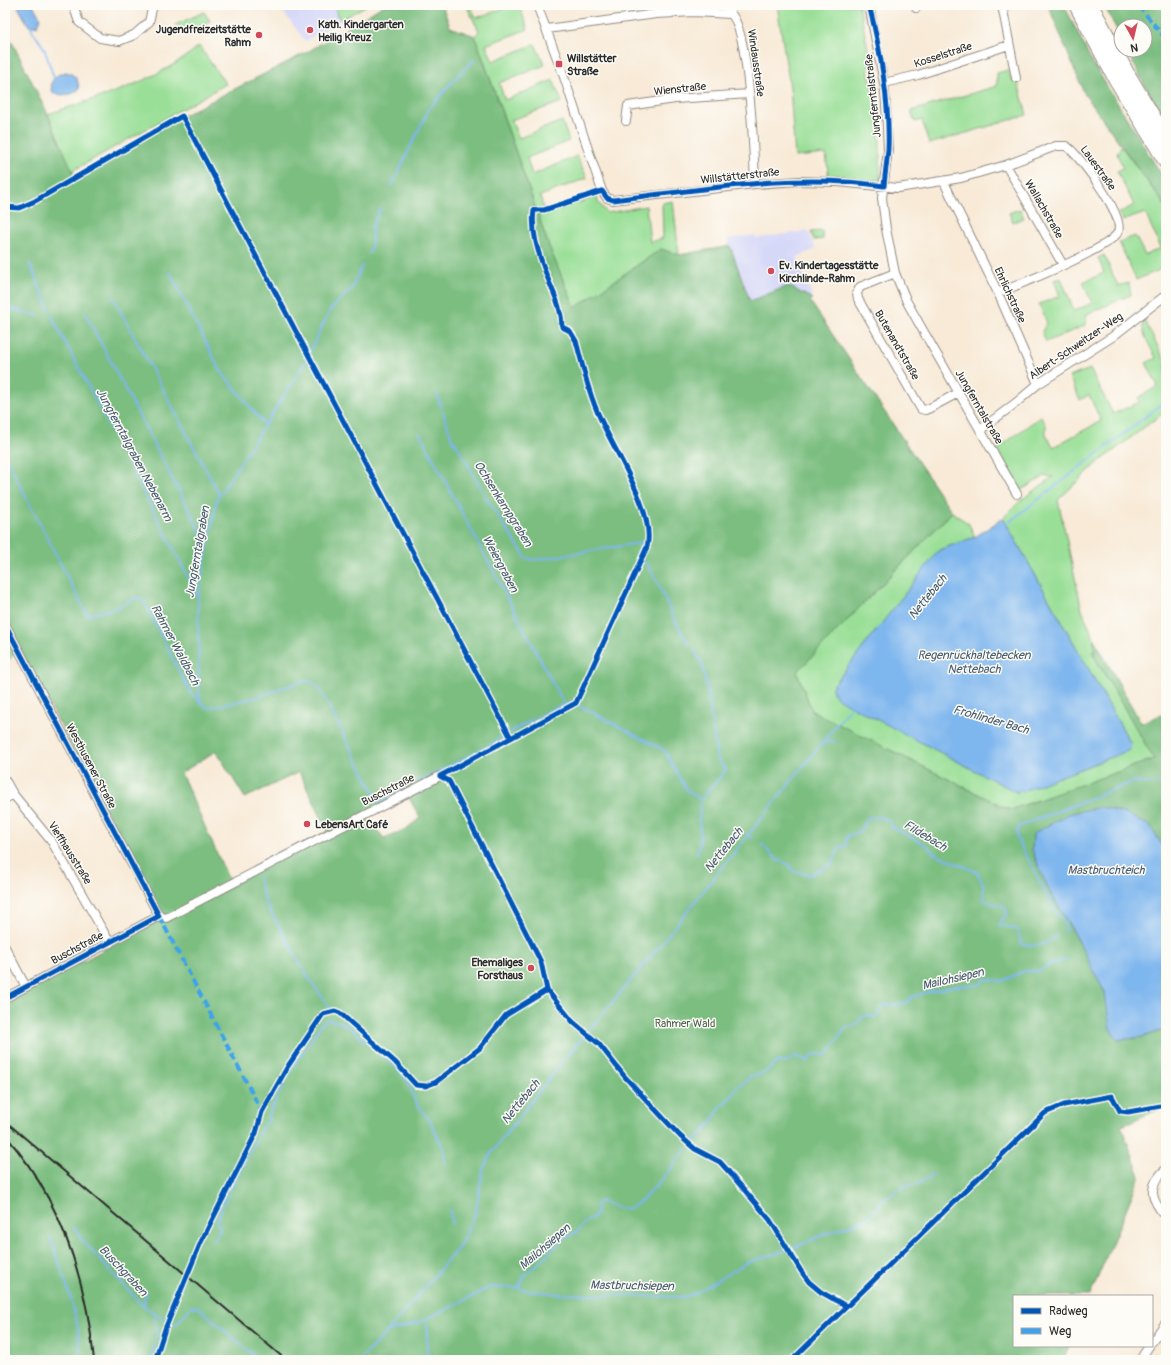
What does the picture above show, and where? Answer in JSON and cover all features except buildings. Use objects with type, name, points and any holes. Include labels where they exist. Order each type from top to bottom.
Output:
[{"type":"highway","points":[[1076,5],[1115,78],[1166,162]]},
{"type":"highway","points":[[1091,5],[1126,71],[1166,138]]},
{"type":"street","points":[[73,5],[79,22],[100,38],[119,41],[134,35],[149,22],[153,5]]},
{"type":"street","name":"Willstätterstraße","points":[[537,5],[547,29],[602,191],[607,198],[613,200],[755,184],[799,181],[830,181],[884,186]]},
{"type":"street","name":"Jungferntalstraße","points":[[868,5],[884,83],[888,145],[882,198],[894,273],[907,302],[1017,494]]},
{"type":"street","points":[[1002,5],[1016,78]]},
{"type":"street","name":"Windausstraße","points":[[547,29],[656,14],[694,12],[732,14],[739,24],[749,94],[754,140],[755,184]]},
{"type":"street","name":"Kosselstraße","points":[[884,83],[918,75],[1009,45]]},
{"type":"street","name":"Wienstraße","points":[[626,121],[628,106],[675,99],[749,94]]},
{"type":"street","name":"Lauestraße","points":[[884,186],[898,188],[944,182],[1006,165],[1050,148],[1066,146],[1079,158],[1105,196],[1118,222],[1118,231],[1116,236],[1064,265],[998,293]]},
{"type":"street","name":"Wallachstraße","points":[[1006,165],[1064,265]]},
{"type":"street","name":"Ehrlichstraße","points":[[944,182],[998,293],[1038,384]]},
{"type":"street","name":"Butenandtstraße","points":[[894,273],[860,287],[857,293],[858,299],[921,409],[925,410],[930,408],[958,393]]},
{"type":"street","name":"Albert-Schweitzer-Weg","points":[[980,430],[1038,384],[1112,337],[1166,295]]},
{"type":"street","name":"Westhusener Straße","points":[[5,624],[159,916]]},
{"type":"street","name":"Buschstraße","points":[[5,998],[159,916],[166,918],[440,776]]},
{"type":"street","name":"Vieffhausstraße","points":[[5,780],[13,794],[52,842],[110,943]]},
{"type":"street","points":[[5,798],[13,794]]},
{"type":"street","points":[[5,947],[26,987]]},
{"type":"street","points":[[1166,1168],[1153,1185],[1152,1195],[1166,1217]]},
{"type":"street","points":[[1153,1341],[1166,1322]]},
{"type":"street","points":[[1140,1360],[1148,1347]]},
{"type":"shaded area","name":"Kath. Kindergarten Heilig Kreuz","points":[[278,5],[333,5],[341,20],[305,41]]},
{"type":"shaded area","name":"Ev. Kindertagesstätte Kirchlinde-Rahm","points":[[808,231],[816,249],[797,257],[813,299],[787,286],[750,301],[727,239],[755,235],[756,238]]},
{"type":"green space","points":[[333,5],[367,5],[341,20]]},
{"type":"green space","name":"Rahmer Wald","points":[[384,5],[442,5],[450,27],[475,36],[550,249],[575,308],[661,249],[679,255],[730,246],[750,301],[788,286],[813,299],[810,301],[952,512],[797,672],[812,711],[1010,810],[1154,759],[1094,656],[1094,639],[1141,723],[1166,713],[1166,851],[1150,826],[1032,850],[1048,886],[1096,973],[1106,998],[1109,1021],[1113,1033],[1118,1040],[1143,1037],[1166,1029],[1166,1106],[1121,1126],[1140,1176],[1090,1295],[1013,1295],[1013,1347],[1069,1347],[1063,1360],[5,1360],[5,1007],[18,997],[163,917],[5,621],[5,28],[45,108],[75,177],[182,116],[309,51]],"holes":[[[216,751],[245,798],[299,772],[328,831],[233,880],[228,878],[181,773]],[[408,796],[420,818],[406,829],[384,838],[366,817]]]},
{"type":"green space","points":[[466,5],[470,5],[476,18],[514,5],[519,5],[528,29],[486,45],[493,61],[535,44],[545,65],[499,83],[505,100],[553,80],[562,102],[511,120],[519,138],[562,121],[569,141],[527,158],[532,175],[577,156],[587,178],[540,196],[545,213],[597,197],[598,202],[607,213],[646,206],[650,242],[663,238],[662,203],[673,201],[679,255],[661,249],[575,308],[550,249],[475,36],[479,31]]},
{"type":"green space","points":[[777,5],[859,5],[871,64],[868,69],[878,125],[880,182],[829,180],[826,154],[795,157],[790,88]]},
{"type":"green space","points":[[1048,5],[1064,5],[1091,60],[1166,182],[1166,207],[1085,95]]},
{"type":"green space","points":[[1104,5],[1166,5],[1166,118],[1145,86],[1131,58],[1153,58],[1153,18],[1113,18],[1113,22]]},
{"type":"green space","points":[[204,12],[210,21],[191,35],[175,25]]},
{"type":"green space","points":[[199,46],[226,84],[72,171],[48,114],[108,95],[146,79],[183,59]]},
{"type":"green space","points":[[1008,70],[1011,79],[1018,83],[1027,115],[929,144],[922,120],[915,122],[911,111],[997,86],[997,73]]},
{"type":"green space","points":[[1121,146],[1166,207],[1166,267],[1136,280],[1119,242],[1135,236],[1145,255],[1161,248],[1145,213],[1123,221],[1119,213],[1134,205],[1117,171],[1123,168],[1117,154]]},
{"type":"green space","points":[[1020,209],[1024,218],[1013,222],[1009,213]]},
{"type":"green space","points":[[822,231],[823,239],[814,240],[811,232]]},
{"type":"green space","points":[[1104,255],[1118,286],[1129,283],[1131,295],[1087,314],[1086,325],[1046,342],[1042,331],[1047,323],[1039,304],[1060,296],[1054,280],[1061,278],[1074,311],[1092,303],[1083,282],[1104,273],[1098,258]]},
{"type":"green space","points":[[1145,321],[1166,363],[1166,411],[1096,464],[1058,500],[1082,610],[1094,639],[1094,656],[1154,759],[1010,810],[812,711],[797,672],[952,512],[969,524],[975,537],[939,550],[1009,788],[1016,792],[1131,744],[1003,518],[1021,500],[1053,477],[1045,476],[1021,490],[997,449],[1041,416],[1046,425],[1046,435],[1053,447],[1101,421],[1089,395],[1080,400],[1069,377],[1090,369],[1113,414],[1140,402],[1138,398],[1158,386],[1146,363],[1156,358],[1145,337],[1142,324]]},
{"type":"green space","points":[[5,634],[14,654],[5,664]]},
{"type":"water","points":[[20,5],[33,5],[41,19],[37,26],[29,26],[18,7]]},
{"type":"water","points":[[66,72],[76,78],[79,89],[71,94],[54,94],[51,86],[53,80],[58,75]]},
{"type":"water","name":"Regenrückhaltebecken Nettebach","points":[[1003,518],[1131,744],[1130,750],[1023,791],[1016,792],[847,704],[839,699],[832,690],[832,687],[939,550],[975,537]]},
{"type":"water","name":"Mastbruchteich","points":[[1101,807],[1126,814],[1150,826],[1166,851],[1166,1029],[1143,1037],[1118,1040],[1110,1029],[1105,993],[1077,938],[1051,894],[1032,850],[1033,834],[1068,814]]},
{"type":"waterway","points":[[31,26],[44,48],[54,78]]},
{"type":"waterway","name":"Jungferntalgraben","points":[[392,185],[429,109],[453,81],[474,60]]},
{"type":"waterway","name":"Jungferntalgraben","points":[[369,253],[372,243],[372,226],[380,209]]},
{"type":"waterway","name":"Jungferntalgraben Nebenarm","points":[[30,264],[49,310]]},
{"type":"waterway","name":"Jungferntalgraben","points":[[309,353],[330,310],[352,288],[362,266]]},
{"type":"waterway","name":"Jungferntalgraben Nebenarm","points":[[170,273],[220,370],[265,425]]},
{"type":"waterway","name":"Jungferntalgraben Nebenarm","points":[[113,297],[219,494]]},
{"type":"waterway","name":"Jungferntalgraben Nebenarm","points":[[5,307],[38,316]]},
{"type":"waterway","name":"Jungferntalgraben Nebenarm","points":[[85,313],[208,546]]},
{"type":"waterway","name":"Jungferntalgraben Nebenarm","points":[[51,315],[198,596]]},
{"type":"waterway","name":"Jungferntalgraben","points":[[201,703],[199,693],[198,597],[217,499],[307,359]]},
{"type":"waterway","name":"Ochsenkampgraben","points":[[437,394],[441,407]]},
{"type":"waterway","name":"Nettebach","points":[[1005,525],[1166,401]]},
{"type":"waterway","name":"Ochsenkampgraben","points":[[443,412],[453,442],[455,442],[488,501],[526,558],[534,560],[639,543],[642,554]]},
{"type":"waterway","name":"Weiergraben","points":[[420,434],[564,704]]},
{"type":"waterway","name":"Rahmer Waldbach","points":[[5,456],[87,615],[114,609],[135,598],[140,598],[144,602],[191,694],[208,708],[254,698],[302,681],[311,681],[317,685],[326,701],[379,802],[494,743],[504,734]]},
{"type":"waterway","name":"Ochsenkampgraben","points":[[645,561],[657,581],[682,634],[689,644]]},
{"type":"waterway","name":"Ochsenkampgraben","points":[[694,649],[702,664],[708,693],[717,759],[726,770],[707,792],[702,801],[699,810],[700,843],[697,854]]},
{"type":"waterway","name":"Rahmer Waldbach","points":[[510,732],[552,709],[572,702]]},
{"type":"waterway","name":"Nettebach","points":[[360,1360],[387,1332],[459,1247],[475,1214],[483,1170],[492,1152],[563,1061],[657,949],[853,704]]},
{"type":"waterway","name":"Rahmer Waldbach","points":[[580,706],[664,750],[686,789],[701,800]]},
{"type":"waterway","points":[[819,746],[829,741],[835,742]]},
{"type":"waterway","name":"Fildebach","points":[[1065,932],[1065,923],[1056,913],[1017,838],[1017,830],[1020,826],[1133,782],[1163,784],[1166,788]]},
{"type":"waterway","name":"Fildebach","points":[[762,844],[777,860],[788,864],[793,871],[810,875],[831,864],[840,847],[846,846],[847,836],[855,834],[861,830],[868,818],[879,817],[888,820],[892,827],[928,846],[933,853],[977,872],[984,886],[983,899],[1005,907],[1007,915],[1002,919],[999,925],[1017,929],[1022,944],[1038,946],[1058,935]]},
{"type":"waterway","name":"Nettebach","points":[[747,834],[752,838]]},
{"type":"waterway","points":[[258,877],[266,904],[310,980],[332,1011]]},
{"type":"waterway","name":"Mailohsiepen","points":[[691,1142],[701,1135],[708,1127],[721,1106],[733,1094],[736,1087],[744,1083],[751,1076],[763,1074],[777,1062],[787,1062],[795,1056],[808,1061],[814,1054],[825,1055],[831,1050],[846,1027],[857,1025],[861,1018],[867,1015],[876,1017],[885,1004],[892,1005],[906,1003],[912,997],[955,986],[979,985],[985,979],[1003,981],[1024,971],[1039,971],[1048,965],[1068,959]]},
{"type":"waterway","points":[[214,1241],[220,1230],[217,1220],[224,1202],[263,1126],[269,1120],[268,1116],[291,1070],[322,1023],[326,1020],[336,1021],[351,1028],[396,1067],[408,1082],[416,1103],[430,1121],[444,1150],[445,1164]]},
{"type":"waterway","name":"Mailohsiepen","points":[[388,1332],[423,1321],[490,1287],[518,1288],[525,1275],[565,1238],[577,1232],[583,1224],[596,1215],[597,1204],[600,1201],[621,1208],[629,1208],[635,1205],[650,1192],[686,1149]]},
{"type":"waterway","name":"Mastbruchsiepen","points":[[793,1248],[867,1219],[882,1201],[904,1186],[917,1184],[934,1175]]},
{"type":"waterway","points":[[450,1210],[452,1224]]},
{"type":"waterway","name":"Buschgraben","points":[[74,1228],[81,1239],[142,1305],[164,1319]]},
{"type":"waterway","points":[[50,1237],[66,1282],[75,1314],[80,1345],[80,1360]]},
{"type":"waterway","name":"Mastbruchsiepen","points":[[518,1288],[560,1294],[685,1297],[696,1293],[746,1263],[784,1251]]},
{"type":"waterway","points":[[144,1306],[146,1292]]},
{"type":"waterway","name":"Buschgraben","points":[[174,1324],[176,1325],[191,1306],[198,1307],[259,1360]]},
{"type":"waterway","points":[[150,1360],[157,1339],[154,1313]]},
{"type":"waterway","points":[[427,1325],[427,1360]]},
{"type":"railway","points":[[5,1121],[286,1360]]},
{"type":"railway","points":[[5,1135],[24,1159],[41,1185],[67,1240],[77,1269],[84,1299],[94,1360]]},
{"type":"marked path","points":[[1138,5],[1166,39]]},
{"type":"marked path","points":[[159,916],[262,1112]]},
{"type":"cycle path","points":[[846,1306],[821,1292],[809,1282],[770,1220],[729,1172],[720,1162],[695,1149],[680,1136],[625,1077],[599,1044],[573,1022],[547,990],[541,962],[449,781],[440,776],[576,703],[647,547],[648,533],[646,517],[640,500],[593,401],[576,341],[570,331],[562,327],[562,319],[558,305],[542,264],[536,241],[533,226],[534,210],[544,210],[602,191],[607,198],[613,200],[714,187],[782,182],[850,182],[884,186],[888,149],[886,95],[877,39],[869,5]]},
{"type":"cycle path","points":[[5,207],[19,208],[35,201],[182,116],[511,738]]},
{"type":"cycle path","points":[[5,624],[159,916],[5,998]]},
{"type":"cycle path","points":[[155,1360],[165,1329],[201,1242],[256,1133],[262,1112],[288,1066],[323,1014],[335,1011],[340,1013],[395,1062],[416,1085],[426,1086],[436,1082],[480,1048],[506,1015],[547,990]]},
{"type":"cycle path","points":[[792,1360],[1045,1113],[1064,1105],[1112,1096],[1120,1111],[1128,1112],[1166,1105]]},
{"type":"place","name":"Kath. Kindergarten Heilig Kreuz","points":[[310,30]]},
{"type":"place","name":"Jugendfreizeitstätte Rahm","points":[[259,35]]},
{"type":"place","name":"Willstätter Straße","points":[[559,64]]},
{"type":"place","name":"Ev. Kindertagesstätte Kirchlinde-Rahm","points":[[771,271]]},
{"type":"place","name":"LebensArt Café","points":[[307,824]]},
{"type":"place","name":"Ehemaliges Forsthaus","points":[[531,968]]},
{"type":"water label","name":"Frohlinder Bach","points":[[991,720]]}]
